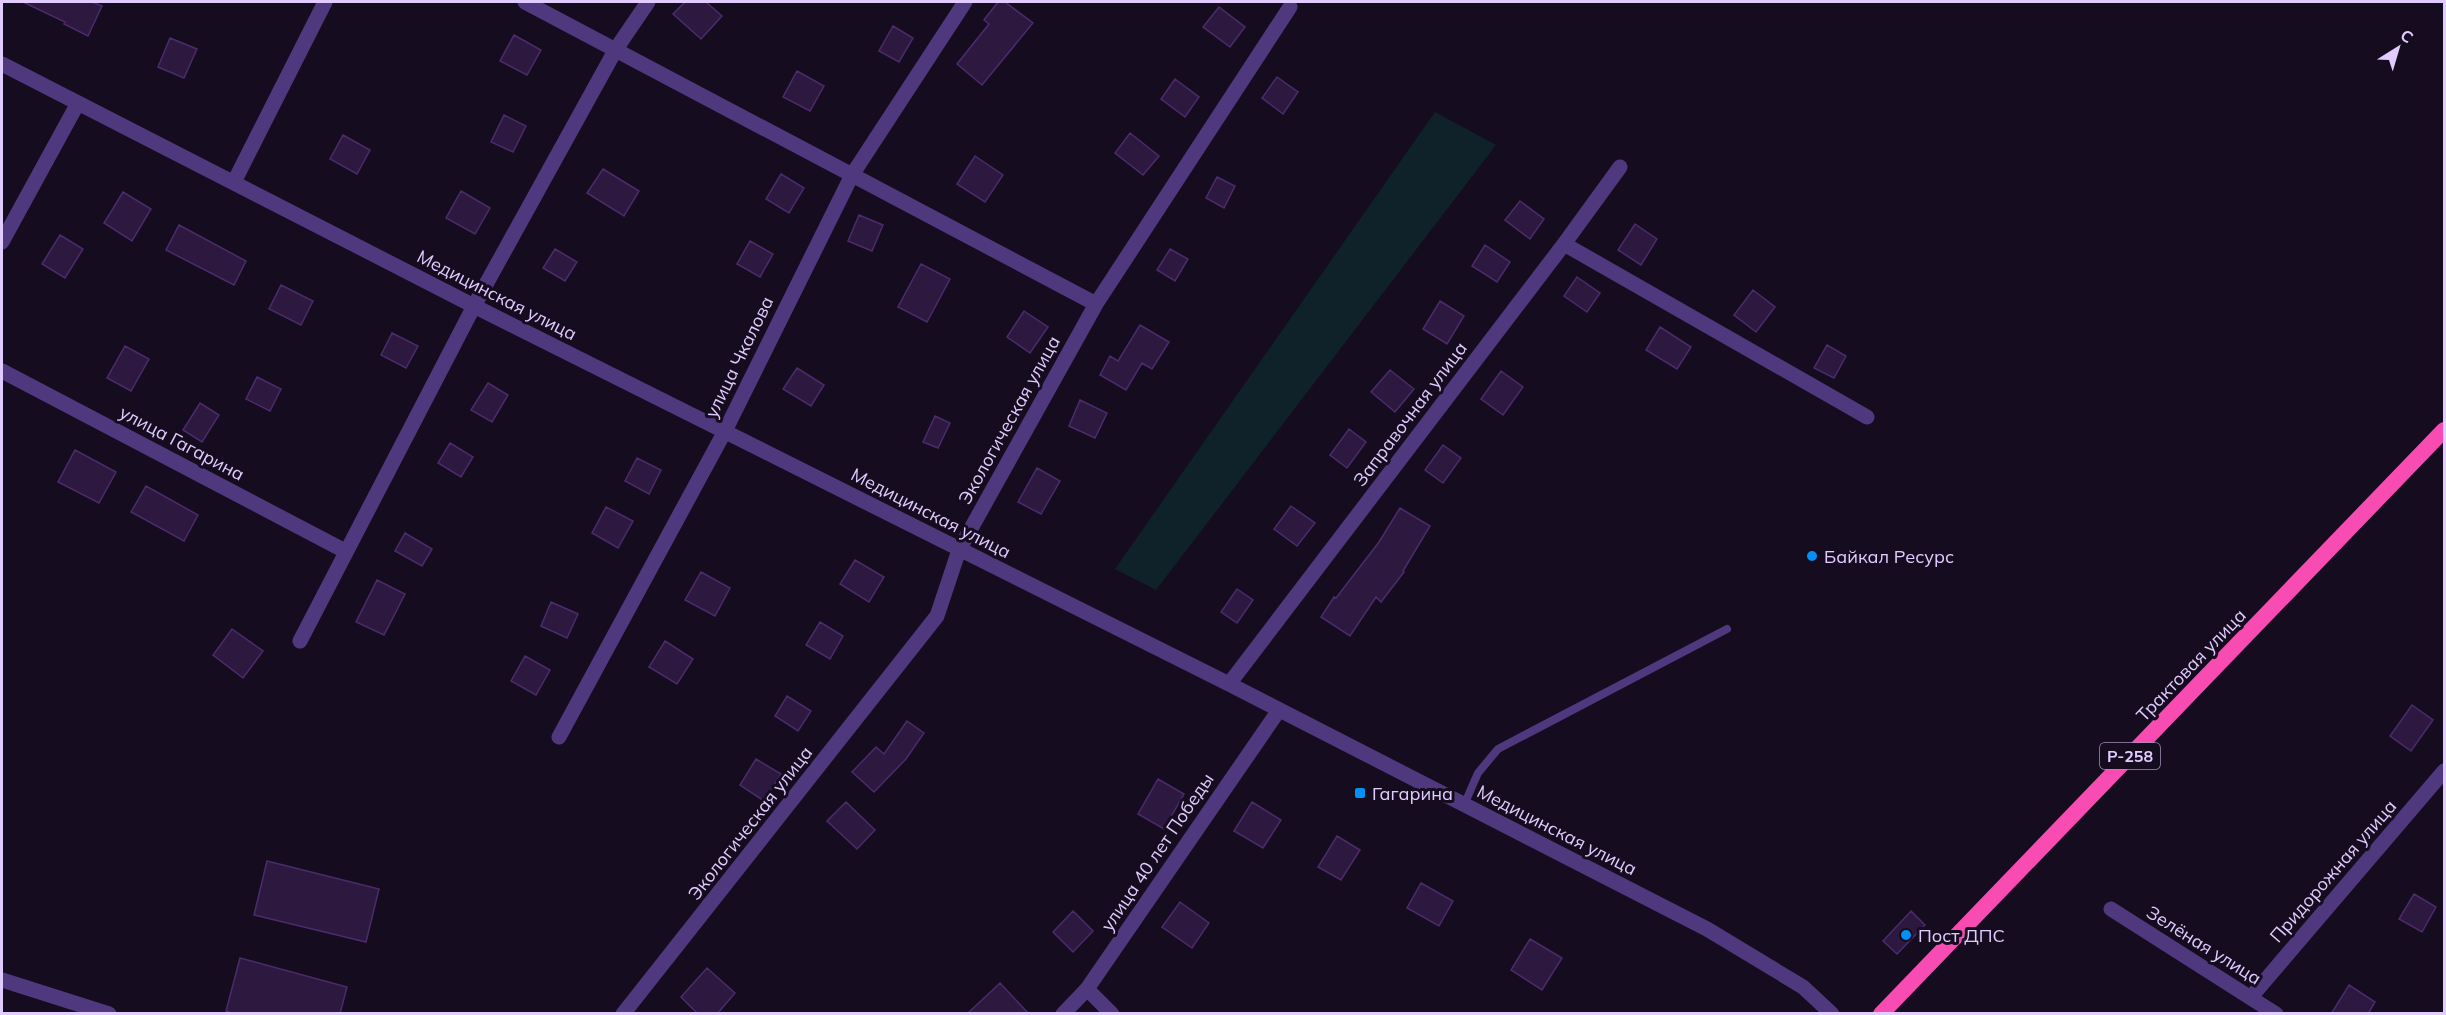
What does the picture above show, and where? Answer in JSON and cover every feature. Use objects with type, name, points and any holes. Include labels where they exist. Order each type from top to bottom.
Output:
[{"type":"highway","name":"Трактовая улица","points":[[1881,1014],[2445,430]]},
{"type":"street","points":[[234,182],[325,2]]},
{"type":"street","points":[[525,2],[1096,304]]},
{"type":"street","points":[[300,641],[474,306],[616,50],[648,2]]},
{"type":"street","name":"улица Чкалова","points":[[560,737],[725,431],[852,175],[965,2]]},
{"type":"street","name":"Экологическая улица","points":[[623,1014],[937,616],[959,550],[1096,304],[1290,7]]},
{"type":"street","name":"Медицинская улица","points":[[2,64],[474,306],[1229,684],[1707,928],[1803,987],[1832,1014]]},
{"type":"street","points":[[2,242],[78,103]]},
{"type":"street","name":"Заправочная улица","points":[[1229,684],[1620,167]]},
{"type":"street","points":[[1564,244],[1867,417]]},
{"type":"street","name":"улица Гагарина","points":[[2,371],[345,551]]},
{"type":"street","name":"улица 40 лет Победы","points":[[1064,1014],[1087,989],[1279,710]]},
{"type":"street","name":"Придорожная улица","points":[[2251,997],[2445,771]]},
{"type":"street","name":"Зелёная улица","points":[[2111,909],[2276,1014]]},
{"type":"street","points":[[2,980],[109,1014]]},
{"type":"street","points":[[1087,989],[1112,1014]]},
{"type":"lane","points":[[1464,805],[1478,773],[1498,749],[1728,629]]},
{"type":"shaded area","points":[[1435,112],[1496,145],[1156,590],[1115,569]]},
{"type":"building","points":[[23,2],[92,2],[102,6],[88,36]]},
{"type":"building","points":[[685,2],[706,2],[722,16],[701,39],[673,14]]},
{"type":"building","points":[[998,2],[1005,2],[1033,23],[982,85],[957,64],[989,24],[984,20]]},
{"type":"building","points":[[1219,7],[1245,27],[1230,47],[1203,27]]},
{"type":"building","points":[[893,26],[913,38],[899,62],[879,51]]},
{"type":"building","points":[[514,35],[541,50],[527,75],[500,61]]},
{"type":"building","points":[[170,38],[197,49],[184,78],[158,67]]},
{"type":"building","points":[[797,71],[824,86],[810,111],[783,97]]},
{"type":"building","points":[[1277,77],[1298,92],[1283,114],[1262,98]]},
{"type":"building","points":[[1175,79],[1199,97],[1185,117],[1161,99]]},
{"type":"building","points":[[504,115],[526,126],[513,152],[491,142]]},
{"type":"building","points":[[1130,133],[1159,156],[1143,175],[1115,153]]},
{"type":"building","points":[[343,135],[370,150],[357,174],[330,159]]},
{"type":"building","points":[[975,156],[1003,175],[985,202],[957,184]]},
{"type":"building","points":[[603,169],[639,191],[624,216],[587,193]]},
{"type":"building","points":[[781,174],[804,188],[789,213],[766,199]]},
{"type":"building","points":[[1217,177],[1235,186],[1224,208],[1206,198]]},
{"type":"building","points":[[461,191],[490,208],[475,234],[446,218]]},
{"type":"building","points":[[123,192],[151,209],[132,241],[104,223]]},
{"type":"building","points":[[1520,201],[1544,219],[1530,239],[1505,220]]},
{"type":"building","points":[[859,215],[883,225],[872,251],[848,241]]},
{"type":"building","points":[[1635,224],[1657,239],[1641,265],[1618,250]]},
{"type":"building","points":[[179,225],[246,261],[234,285],[166,250]]},
{"type":"building","points":[[60,235],[83,249],[65,278],[42,264]]},
{"type":"building","points":[[750,241],[773,254],[760,277],[737,264]]},
{"type":"building","points":[[1485,245],[1510,262],[1497,282],[1472,266]]},
{"type":"building","points":[[555,249],[577,262],[565,281],[543,268]]},
{"type":"building","points":[[1170,249],[1188,259],[1175,281],[1157,270]]},
{"type":"building","points":[[921,264],[950,279],[927,322],[898,307]]},
{"type":"building","points":[[1577,277],[1600,293],[1587,312],[1564,296]]},
{"type":"building","points":[[281,285],[313,301],[301,325],[269,309]]},
{"type":"building","points":[[1753,290],[1775,307],[1756,332],[1734,315]]},
{"type":"building","points":[[1440,301],[1464,316],[1447,344],[1423,329]]},
{"type":"building","points":[[1024,311],[1048,327],[1030,353],[1007,337]]},
{"type":"building","points":[[1140,325],[1169,342],[1152,369],[1142,363],[1126,390],[1100,375],[1110,356],[1118,361]]},
{"type":"building","points":[[1660,327],[1691,347],[1677,369],[1646,350]]},
{"type":"building","points":[[392,333],[418,346],[406,368],[381,355]]},
{"type":"building","points":[[1827,345],[1846,356],[1834,378],[1814,368]]},
{"type":"building","points":[[125,346],[149,359],[131,391],[107,378]]},
{"type":"building","points":[[797,368],[824,385],[811,406],[783,389]]},
{"type":"building","points":[[1390,370],[1414,389],[1395,412],[1371,392]]},
{"type":"building","points":[[1501,371],[1523,387],[1503,415],[1481,399]]},
{"type":"building","points":[[257,377],[281,389],[270,411],[246,399]]},
{"type":"building","points":[[488,383],[508,395],[492,422],[471,410]]},
{"type":"building","points":[[1080,400],[1107,413],[1095,438],[1069,426]]},
{"type":"building","points":[[200,403],[219,415],[202,442],[183,430]]},
{"type":"building","points":[[935,416],[950,423],[938,448],[923,442]]},
{"type":"building","points":[[1349,429],[1366,442],[1347,468],[1330,455]]},
{"type":"building","points":[[450,443],[473,457],[461,477],[438,463]]},
{"type":"building","points":[[1443,445],[1461,458],[1443,483],[1425,470]]},
{"type":"building","points":[[75,450],[116,472],[99,503],[58,482]]},
{"type":"building","points":[[637,458],[661,470],[649,494],[625,481]]},
{"type":"building","points":[[1037,468],[1060,481],[1041,514],[1018,502]]},
{"type":"building","points":[[146,486],[198,515],[184,541],[131,512]]},
{"type":"building","points":[[1291,506],[1315,523],[1297,546],[1274,529]]},
{"type":"building","points":[[606,507],[633,521],[618,548],[592,533]]},
{"type":"building","points":[[1400,508],[1430,526],[1404,572],[1381,602],[1376,597],[1350,636],[1321,617],[1334,597],[1336,598],[1379,542]]},
{"type":"building","points":[[405,533],[432,549],[422,566],[395,551]]},
{"type":"building","points":[[855,560],[884,577],[869,602],[840,584]]},
{"type":"building","points":[[701,572],[730,588],[715,616],[685,600]]},
{"type":"building","points":[[377,580],[405,594],[384,635],[356,622]]},
{"type":"building","points":[[1237,589],[1253,600],[1237,623],[1221,612]]},
{"type":"building","points":[[551,602],[578,614],[567,638],[541,626]]},
{"type":"building","points":[[820,622],[843,636],[830,659],[806,645]]},
{"type":"building","points":[[232,629],[263,651],[243,678],[213,655]]},
{"type":"building","points":[[665,641],[693,659],[677,684],[649,667]]},
{"type":"building","points":[[525,656],[550,670],[536,695],[511,681]]},
{"type":"building","points":[[787,696],[811,711],[798,731],[775,716]]},
{"type":"building","points":[[2412,705],[2433,720],[2411,751],[2390,736]]},
{"type":"building","points":[[907,721],[924,733],[906,759],[874,792],[852,772],[876,747],[884,754]]},
{"type":"building","points":[[756,759],[781,774],[764,801],[740,785]]},
{"type":"building","points":[[1158,779],[1184,794],[1164,829],[1138,814]]},
{"type":"building","points":[[846,802],[875,830],[857,849],[827,821]]},
{"type":"building","points":[[1252,802],[1281,820],[1263,848],[1234,831]]},
{"type":"building","points":[[1337,836],[1360,850],[1341,880],[1318,867]]},
{"type":"building","points":[[267,861],[379,889],[366,942],[254,915]]},
{"type":"building","points":[[1421,883],[1453,901],[1439,926],[1407,908]]},
{"type":"building","points":[[2414,894],[2436,907],[2422,932],[2399,919]]},
{"type":"building","points":[[1180,902],[1209,923],[1192,948],[1162,927]]},
{"type":"building","points":[[1073,911],[1093,931],[1073,952],[1053,932]]},
{"type":"building","points":[[1911,911],[1925,925],[1897,954],[1883,941]]},
{"type":"building","points":[[1530,939],[1562,958],[1542,990],[1511,970]]},
{"type":"building","points":[[240,958],[347,987],[340,1014],[234,1014],[226,1011]]},
{"type":"building","points":[[707,968],[735,993],[717,1014],[698,1014],[681,997]]},
{"type":"building","points":[[1000,983],[1029,1014],[967,1014]]},
{"type":"building","points":[[2349,985],[2375,1002],[2368,1014],[2331,1014]]},
{"type":"place","name":"Байкал Ресурс","points":[[1812,556]]},
{"type":"place","name":"Гагарина","points":[[1360,793]]},
{"type":"place","name":"Пост ДПС","points":[[1906,935]]}]
